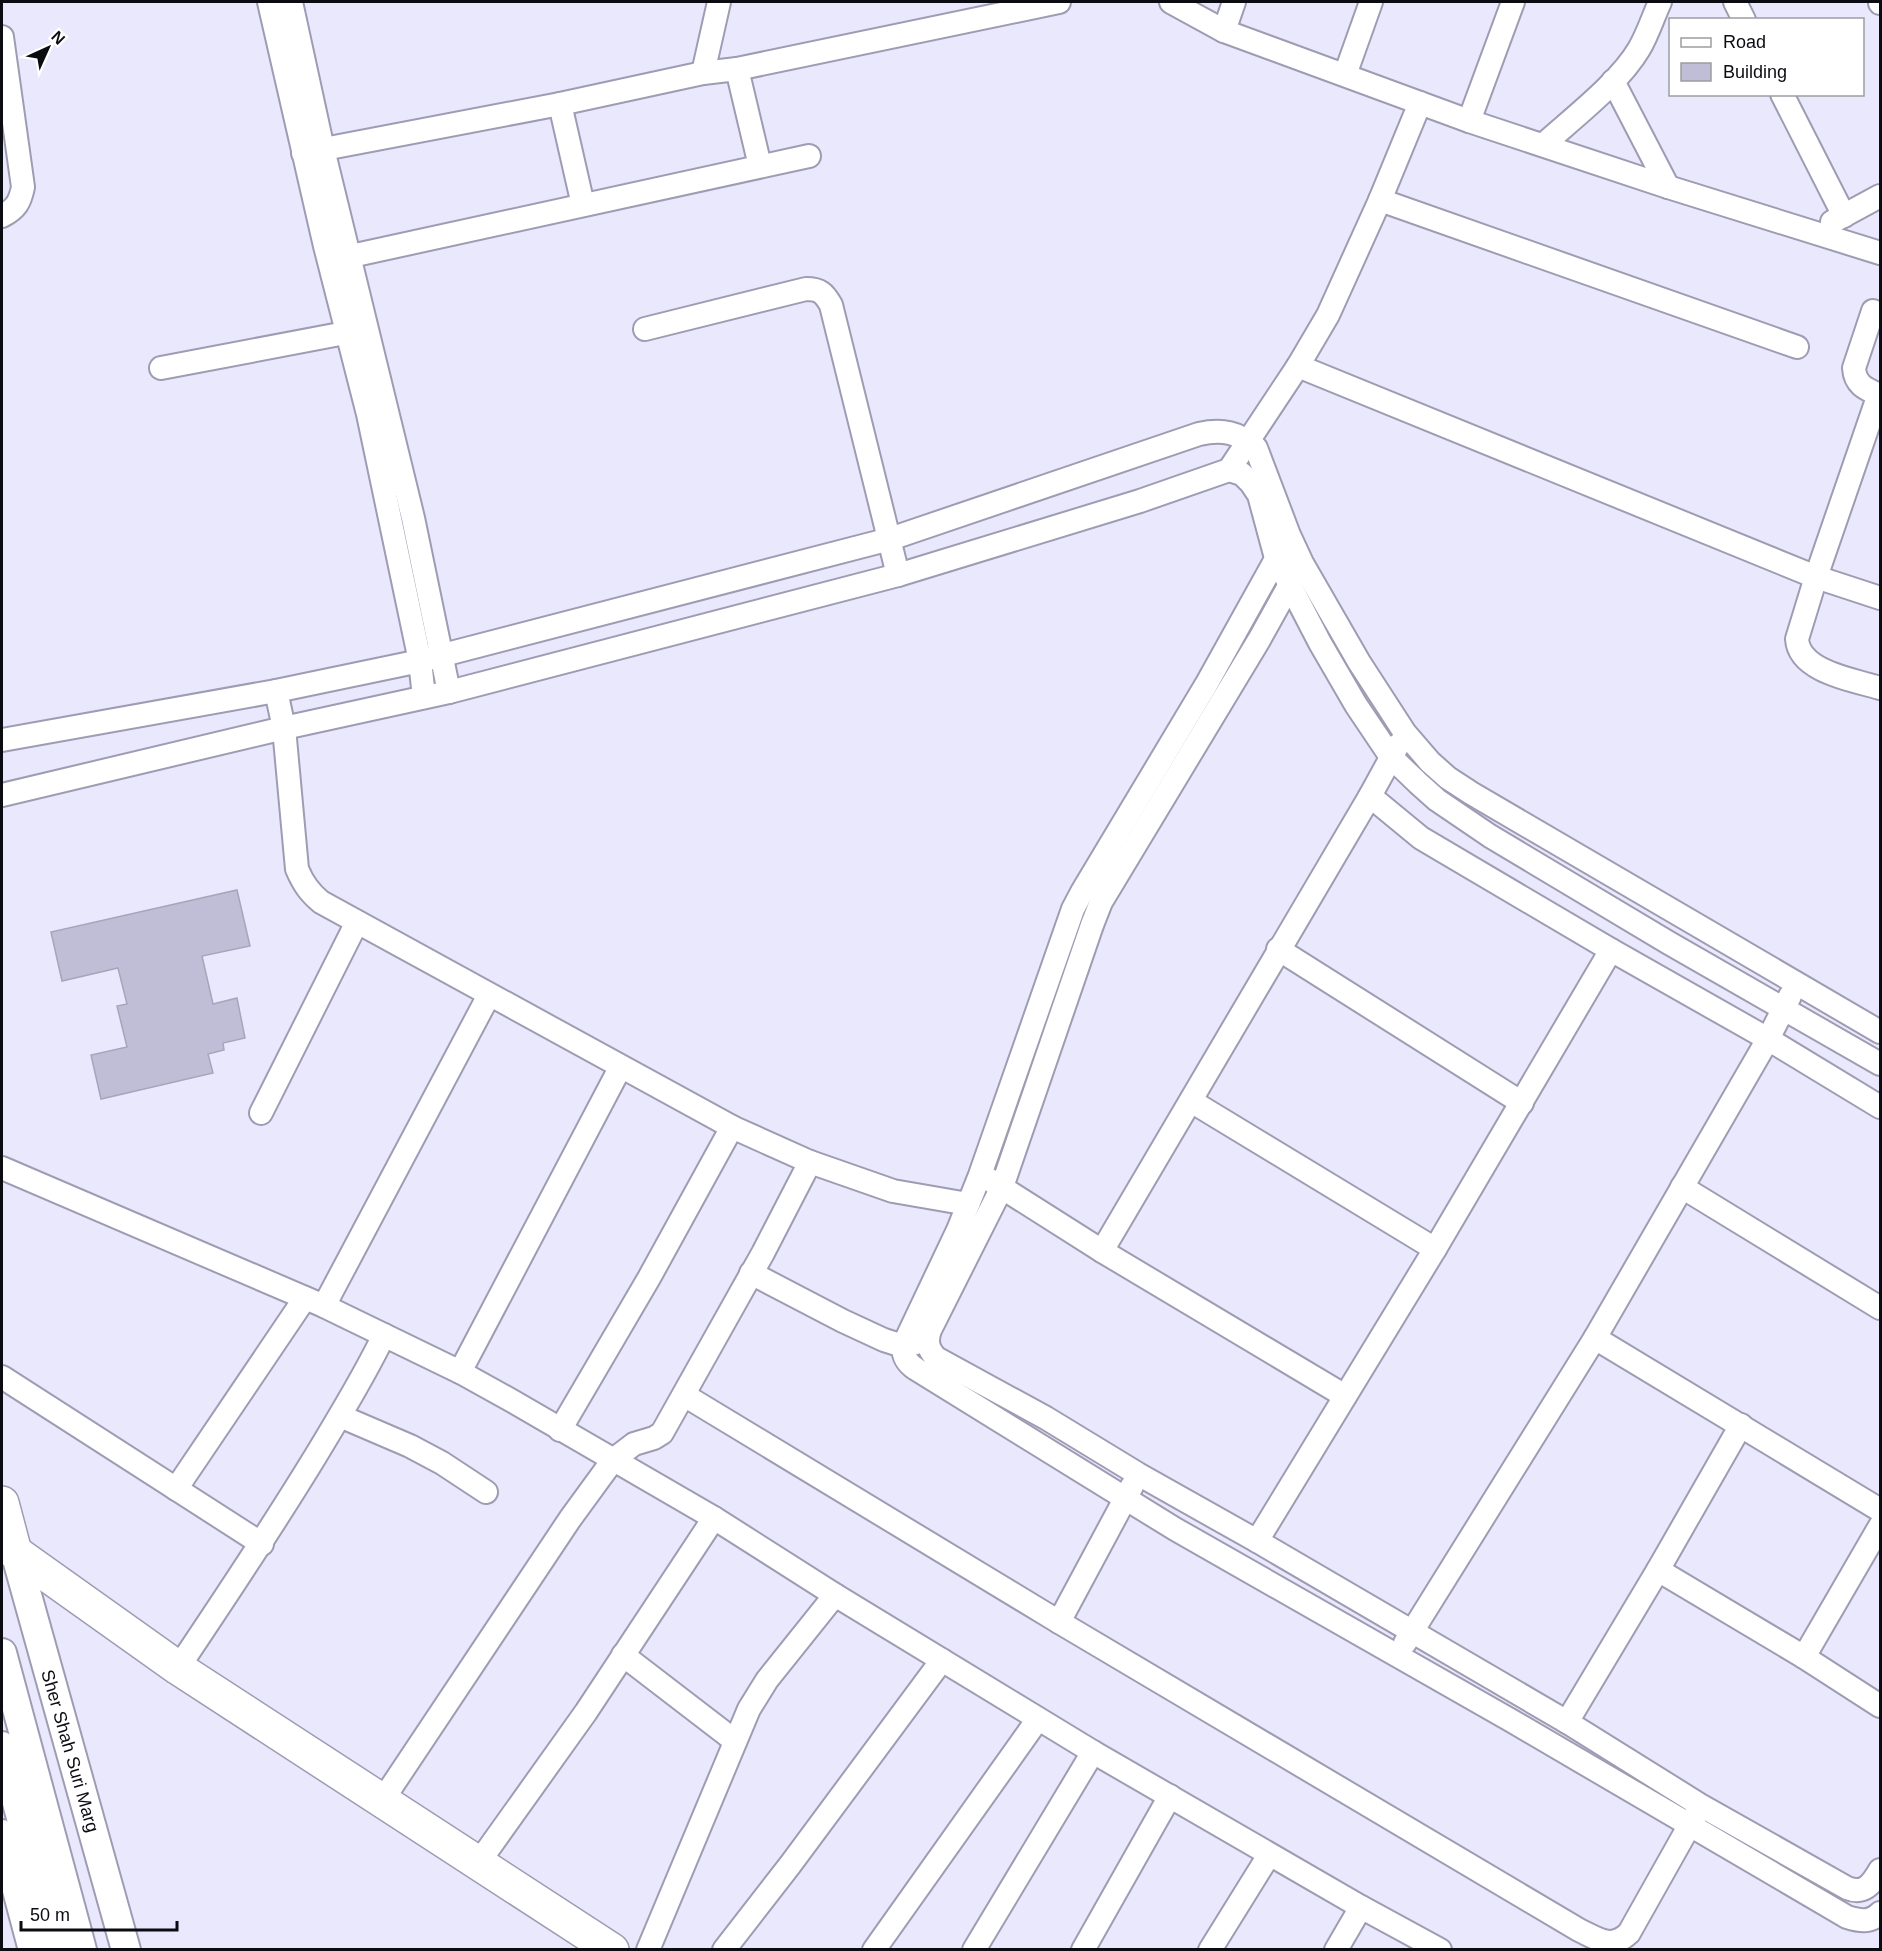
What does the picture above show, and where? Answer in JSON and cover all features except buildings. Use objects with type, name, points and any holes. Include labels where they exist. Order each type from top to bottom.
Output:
[{"type":"highway","points":[[2,1503],[8,1548],[178,1668],[612,1950]]},
{"type":"main road","name":"Sher Shah Suri Marg","points":[[8,1548],[126,1950]]},
{"type":"main road","points":[[2,1653],[82,1950]]},
{"type":"main road","points":[[2,1746],[56,1950]]},
{"type":"main road","points":[[2,1834],[33,1950]]},
{"type":"street","points":[[269,2],[286,28],[313,151],[358,331]]},
{"type":"street","points":[[286,28],[291,2]]},
{"type":"street","points":[[703,73],[719,2]]},
{"type":"street","points":[[313,151],[560,104],[703,73],[737,69],[1059,2]]},
{"type":"street","points":[[1172,2],[1224,31],[1469,121],[1668,187],[1881,253]]},
{"type":"street","points":[[1224,31],[1234,2]]},
{"type":"street","points":[[1345,75],[1371,2]]},
{"type":"street","points":[[1469,121],[1513,2]]},
{"type":"street","points":[[1543,145],[1632,60],[1640,48],[1660,2]]},
{"type":"street","points":[[1736,2],[1743,18]]},
{"type":"street","points":[[2,37],[23,187],[21,198],[15,208],[2,216]]},
{"type":"street","points":[[737,69],[760,166]]},
{"type":"street","points":[[1612,81],[1668,187]]},
{"type":"street","points":[[1783,96],[1844,216]]},
{"type":"street","points":[[1229,470],[1298,366],[1328,315],[1380,200],[1420,103]]},
{"type":"street","points":[[560,104],[583,205]]},
{"type":"street","points":[[313,151],[351,256],[368,414],[430,658],[448,692]]},
{"type":"street","points":[[351,256],[809,156]]},
{"type":"street","points":[[1813,232],[1881,196]]},
{"type":"street","points":[[1380,200],[1797,347]]},
{"type":"street","points":[[645,329],[806,289],[816,289],[825,294],[831,305],[898,574]]},
{"type":"street","points":[[1873,311],[1854,368],[1855,376],[1864,388],[1880,395],[1816,577],[1797,639],[1798,648],[1803,657],[1821,669],[1881,688]]},
{"type":"street","points":[[161,368],[358,331]]},
{"type":"street","points":[[1298,366],[1816,577],[1881,598]]},
{"type":"street","points":[[2,740],[276,691],[430,658],[890,539],[1199,434],[1220,431],[1234,433],[1248,440],[1261,456],[1289,535],[1341,633],[1405,734],[1430,762],[1448,778],[1471,793],[1881,1032]]},
{"type":"street","points":[[2,795],[284,728],[448,692],[898,574],[1140,501],[1229,470],[1242,474],[1259,495],[1276,558],[1335,670],[1391,757],[1437,800],[1490,836],[1669,943],[1881,1064]]},
{"type":"street","points":[[1289,535],[1206,686],[1073,909],[980,1175],[903,1346],[903,1354],[908,1363],[916,1369],[1125,1499],[1847,1917],[1859,1921],[1877,1916],[1859,1891],[1848,1888],[1700,1805],[1567,1722],[1412,1631],[1138,1474],[1046,1418],[936,1358],[928,1346],[927,1340],[1002,1187],[1101,902],[1259,640],[1302,562]]},
{"type":"street","points":[[424,697],[430,658]]},
{"type":"street","points":[[276,691],[284,728],[297,869],[310,893],[357,922],[620,1068],[732,1127],[810,1162],[893,1191],[968,1204]]},
{"type":"street","points":[[1102,1251],[1405,734]]},
{"type":"street","points":[[1370,796],[1421,838],[1881,1107]]},
{"type":"street","points":[[261,1113],[357,922]]},
{"type":"street","points":[[1278,949],[1522,1102]]},
{"type":"street","points":[[1257,1541],[1435,1249],[1611,950]]},
{"type":"street","points":[[1397,1656],[1595,1338],[1768,1039],[1797,982]]},
{"type":"street","points":[[176,1489],[314,1302],[489,995]]},
{"type":"street","points":[[460,1372],[620,1068]]},
{"type":"street","points":[[1191,1101],[1435,1249]]},
{"type":"street","points":[[560,1430],[649,1278],[732,1127]]},
{"type":"street","points":[[382,1801],[570,1519],[613,1460],[634,1444],[662,1433],[752,1273],[810,1162]]},
{"type":"street","points":[[2,1168],[314,1302],[460,1372],[714,1518],[835,1595],[1093,1752],[1269,1855],[1440,1950]]},
{"type":"street","points":[[980,1175],[1102,1251],[1345,1396]]},
{"type":"street","points":[[1682,1187],[1881,1308]]},
{"type":"street","points":[[752,1273],[843,1322],[884,1340],[903,1346],[927,1340]]},
{"type":"street","points":[[178,1668],[262,1544],[340,1416],[384,1335]]},
{"type":"street","points":[[1595,1338],[1881,1510]]},
{"type":"street","points":[[2,1377],[262,1544]]},
{"type":"street","points":[[684,1395],[1059,1622],[1579,1930],[1602,1941],[1612,1943],[1621,1940],[1629,1933],[1700,1805]]},
{"type":"street","points":[[340,1416],[410,1446],[442,1463],[486,1492]]},
{"type":"street","points":[[1567,1722],[1741,1425]]},
{"type":"street","points":[[1059,1622],[1138,1474]]},
{"type":"street","points":[[479,1862],[586,1712],[714,1518]]},
{"type":"street","points":[[1804,1657],[1881,1526]]},
{"type":"street","points":[[1658,1570],[1881,1706]]},
{"type":"street","points":[[648,1950],[735,1741],[758,1692],[835,1595]]},
{"type":"street","points":[[624,1655],[735,1741]]},
{"type":"street","points":[[724,1950],[942,1660]]},
{"type":"street","points":[[874,1950],[1038,1719]]},
{"type":"street","points":[[974,1950],[1093,1752]]},
{"type":"street","points":[[1083,1950],[1170,1796]]},
{"type":"street","points":[[1210,1950],[1269,1855]]},
{"type":"street","points":[[1859,1891],[1870,1886],[1881,1870]]},
{"type":"street","points":[[1336,1950],[1361,1907]]}]
